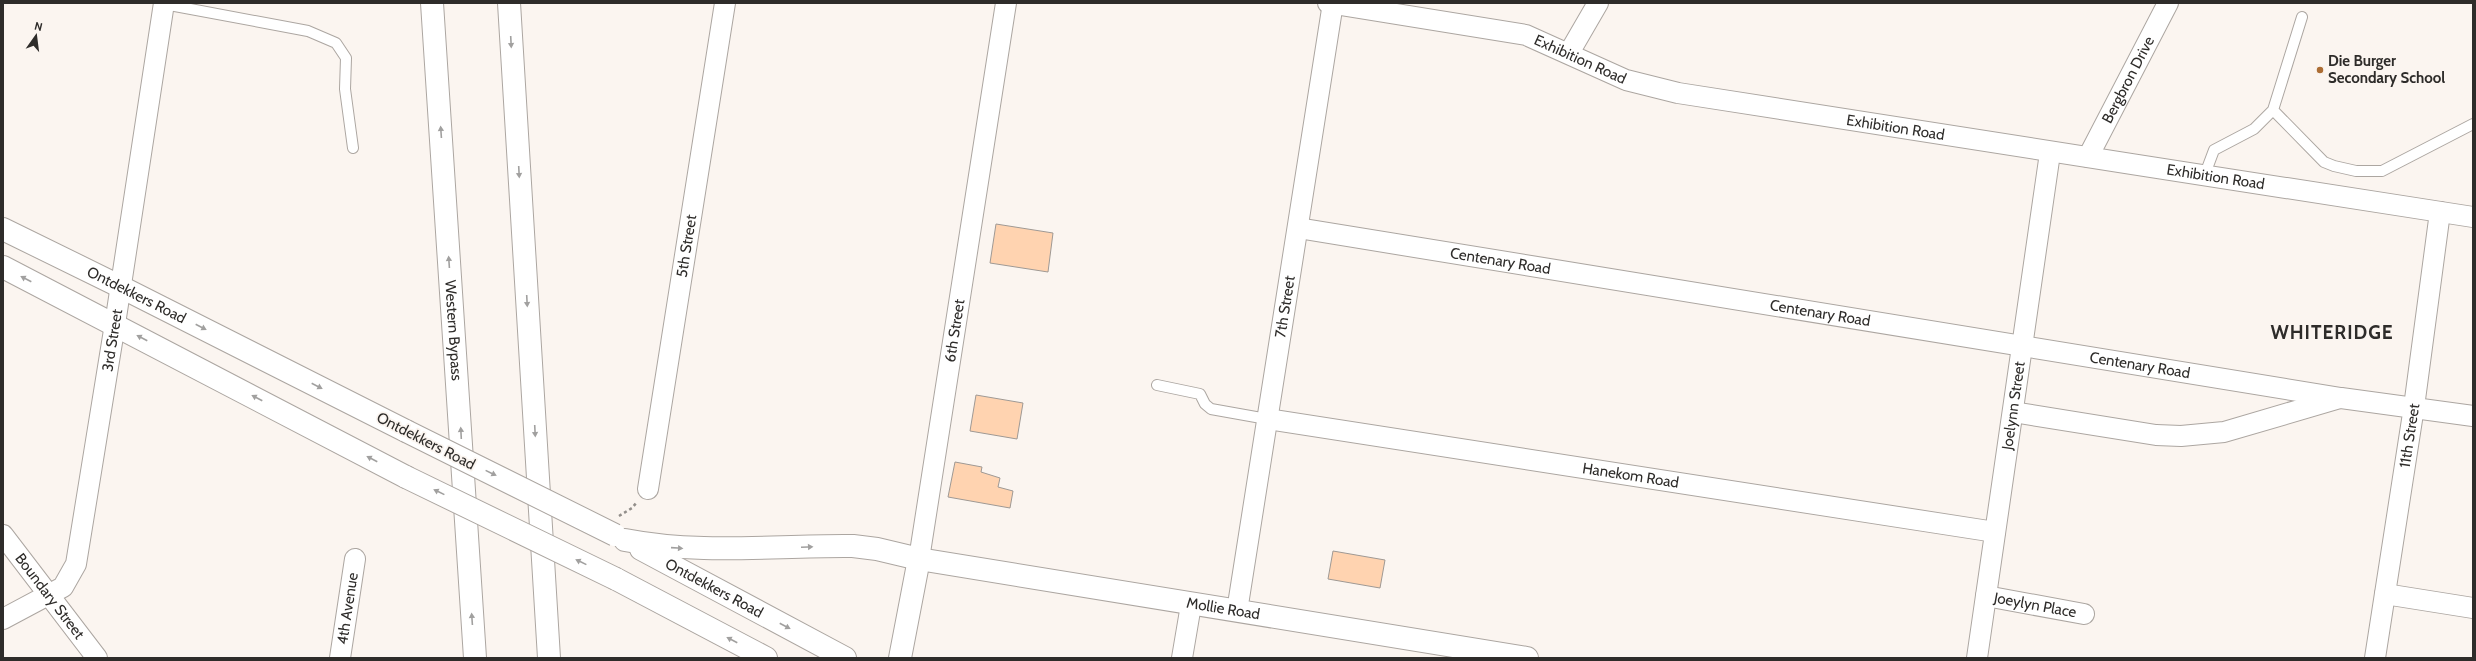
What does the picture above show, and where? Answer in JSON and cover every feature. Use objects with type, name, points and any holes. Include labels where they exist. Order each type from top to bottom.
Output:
[{"type":"main road","name":"Western Bypass","points":[[432,3],[475,658]]},
{"type":"main road","points":[[509,3],[549,658]]},
{"type":"main road","name":"Ontdekkers Road","points":[[3,229],[613,534],[845,658]]},
{"type":"main road","points":[[3,267],[115,324],[406,477],[616,579],[766,658]]},
{"type":"main road","name":"Mollie Road","points":[[613,534],[659,547],[695,550],[852,546],[877,549],[919,559],[1190,605],[1237,611],[1463,653],[1527,658]]},
{"type":"main road","name":"6th Street","points":[[900,658],[919,559]]},
{"type":"street","name":"5th Street","points":[[648,489],[726,3]]},
{"type":"street","name":"6th Street","points":[[919,559],[1006,3]]},
{"type":"street","name":"Exhibition Road","points":[[1331,3],[1526,35],[1569,53],[1626,80],[1678,94],[2050,153],[2205,174],[2473,217]]},
{"type":"street","name":"7th Street","points":[[1237,611],[1298,228],[1331,3]]},
{"type":"street","points":[[1569,53],[1598,3]]},
{"type":"street","name":"Bergbron Drive","points":[[2088,157],[2168,3]]},
{"type":"street","name":"3rd Street","points":[[3,619],[63,587],[76,564],[115,324],[119,286],[164,4]]},
{"type":"street","name":"Joelynn Street","points":[[1977,658],[2050,153]]},
{"type":"street","name":"11th Street","points":[[2375,658],[2414,407],[2440,212]]},
{"type":"street","name":"Centenary Road","points":[[1298,228],[2341,398],[2473,416]]},
{"type":"street","name":"Centenary Road","points":[[2013,412],[2156,435],[2181,436],[2224,432],[2341,398]]},
{"type":"street","name":"Hanekom Road","points":[[1267,418],[1995,532]]},
{"type":"street","name":"Boundary Street","points":[[3,535],[97,658]]},
{"type":"street","name":"4th Avenue","points":[[340,658],[355,559]]},
{"type":"street","points":[[2385,594],[2473,608]]},
{"type":"street","name":"Joeylyn Place","points":[[1986,596],[2084,614]]},
{"type":"street","points":[[1182,658],[1190,605]]},
{"type":"lane","points":[[164,4],[308,31],[336,43],[346,58],[345,89],[353,148]]},
{"type":"lane","points":[[2205,174],[2214,150],[2254,129],[2272,110],[2302,17]]},
{"type":"lane","points":[[2272,110],[2324,162],[2334,166],[2372,172],[2382,171],[2473,124]]},
{"type":"lane","points":[[1157,385],[1200,394],[1205,404],[1216,411],[1267,418]]},
{"type":"path","points":[[613,534],[648,489]]},
{"type":"building","points":[[996,224],[1053,233],[1048,272],[990,263]]},
{"type":"building","points":[[976,395],[1023,403],[1017,439],[970,431]]},
{"type":"building","points":[[955,462],[982,467],[981,472],[1000,478],[998,487],[1013,491],[1010,508],[948,497]]},
{"type":"building","points":[[1333,551],[1385,560],[1380,588],[1328,579]]},
{"type":"place","name":"Die Burger Secondary School","points":[[2320,70]]},
{"type":"district","name":"WHITERIDGE","points":[[2332,332]]}]
